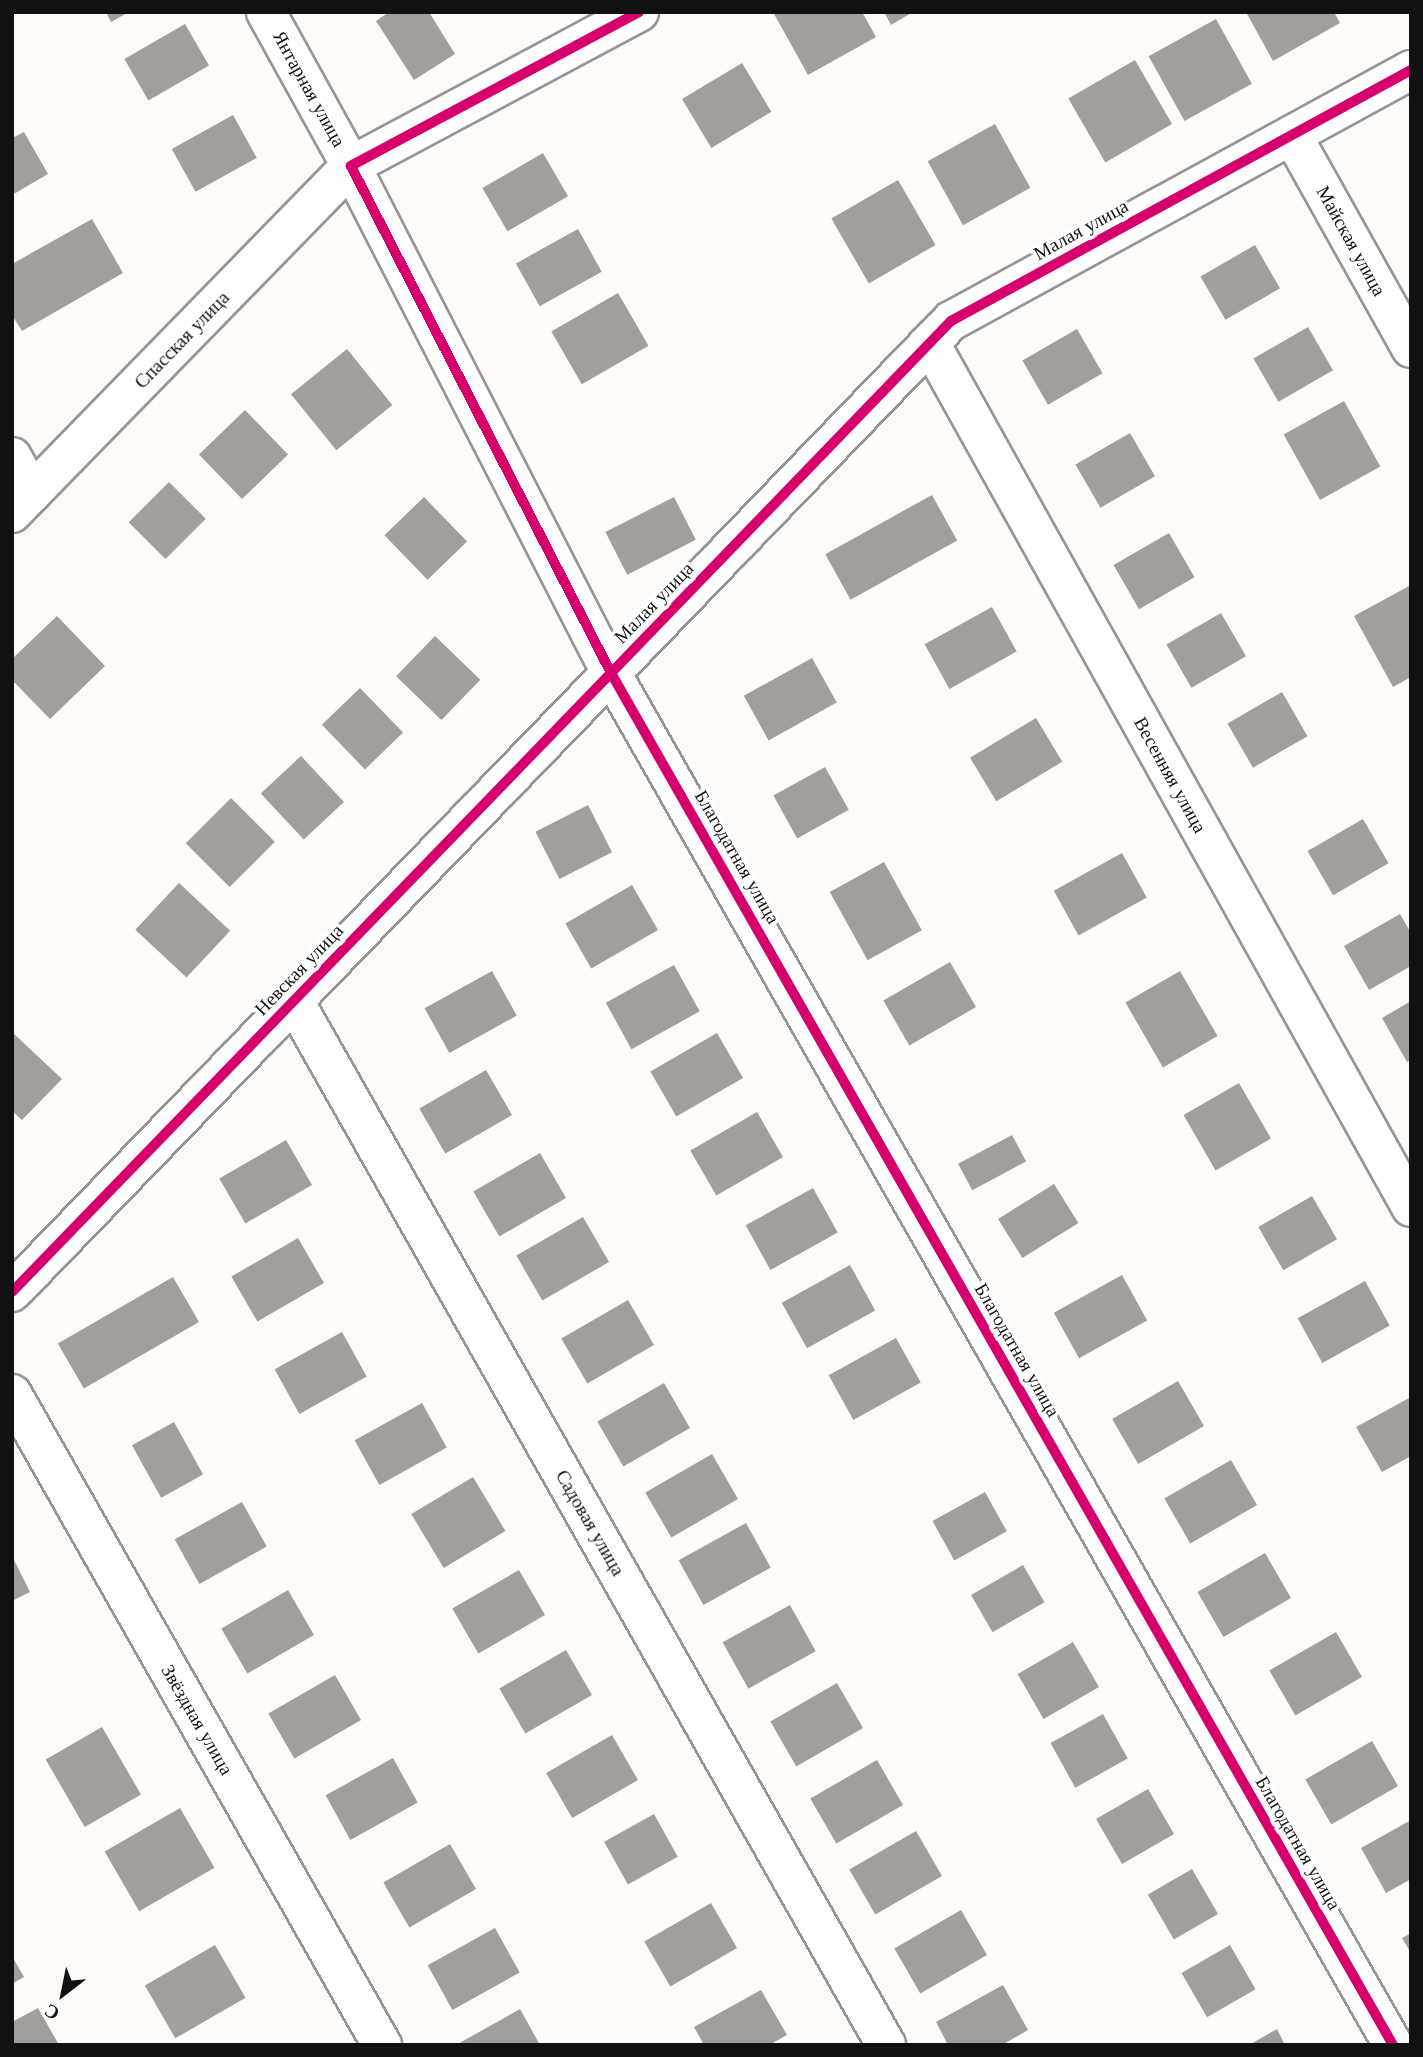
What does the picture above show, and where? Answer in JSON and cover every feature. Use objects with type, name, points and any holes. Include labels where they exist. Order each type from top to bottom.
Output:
[{"type":"street","name":"Янтарная улица","points":[[266,12],[351,166]]},
{"type":"street","points":[[351,166],[639,12]]},
{"type":"street","name":"Малая улица","points":[[351,166],[611,673],[951,321],[1411,70]]},
{"type":"street","name":"Майская улица","points":[[1292,135],[1411,348]]},
{"type":"street","name":"Спасская улица","points":[[22,503],[351,166]]},
{"type":"street","name":"Весенняя улица","points":[[930,343],[1411,1207]]},
{"type":"street","points":[[12,457],[22,503]]},
{"type":"street","name":"Невская улица","points":[[12,1292],[611,673]]},
{"type":"street","name":"Благодатная улица","points":[[611,673],[1393,2045]]},
{"type":"street","name":"Садовая улица","points":[[294,1001],[886,2045]]},
{"type":"street","name":"Звёздная улица","points":[[12,1394],[382,2045]]},
{"type":"building","points":[[106,12],[129,12],[111,22]]},
{"type":"building","points":[[389,12],[429,12],[455,54],[414,80],[376,21]]},
{"type":"building","points":[[773,12],[862,12],[876,37],[808,75]]},
{"type":"building","points":[[884,12],[913,12],[891,25]]},
{"type":"building","points":[[1246,12],[1334,12],[1340,23],[1273,61]]},
{"type":"building","points":[[1216,19],[1252,84],[1185,121],[1149,56]]},
{"type":"building","points":[[185,24],[209,66],[148,101],[124,59]]},
{"type":"building","points":[[1135,60],[1172,124],[1105,163],[1068,99]]},
{"type":"building","points":[[742,63],[771,112],[711,148],[682,99]]},
{"type":"building","points":[[233,115],[257,158],[196,192],[172,149]]},
{"type":"building","points":[[995,124],[1030,188],[963,225],[928,161]]},
{"type":"building","points":[[24,132],[48,174],[12,195],[12,138]]},
{"type":"building","points":[[543,153],[568,196],[507,231],[482,188]]},
{"type":"building","points":[[898,180],[936,245],[869,283],[831,218]]},
{"type":"building","points":[[92,219],[123,273],[22,331],[12,315],[12,264]]},
{"type":"building","points":[[578,229],[602,272],[540,306],[516,263]]},
{"type":"building","points":[[1255,245],[1280,288],[1225,320],[1200,276]]},
{"type":"building","points":[[618,293],[648,346],[582,384],[551,332]]},
{"type":"building","points":[[1308,327],[1333,370],[1278,402],[1253,358]]},
{"type":"building","points":[[1077,329],[1102,373],[1048,405],[1022,360]]},
{"type":"building","points":[[347,349],[392,405],[336,450],[291,394]]},
{"type":"building","points":[[1344,401],[1380,467],[1320,500],[1284,434]]},
{"type":"building","points":[[245,410],[288,455],[242,499],[199,454]]},
{"type":"building","points":[[1130,433],[1155,476],[1100,508],[1075,464]]},
{"type":"building","points":[[169,482],[206,519],[165,559],[129,522]]},
{"type":"building","points":[[932,495],[957,540],[851,600],[825,554]]},
{"type":"building","points":[[424,497],[467,542],[428,580],[384,535]]},
{"type":"building","points":[[674,497],[696,540],[627,575],[605,532]]},
{"type":"building","points":[[1169,533],[1194,577],[1139,609],[1114,565]]},
{"type":"building","points":[[1411,585],[1411,677],[1393,687],[1354,616]]},
{"type":"building","points":[[992,607],[1017,652],[949,689],[925,644]]},
{"type":"building","points":[[1221,613],[1246,656],[1191,688],[1166,644]]},
{"type":"building","points":[[57,616],[105,666],[50,719],[12,680],[12,659]]},
{"type":"building","points":[[435,636],[480,680],[441,720],[396,676]]},
{"type":"building","points":[[812,658],[837,703],[769,740],[744,696]]},
{"type":"building","points":[[360,688],[403,733],[365,769],[322,725]]},
{"type":"building","points":[[1282,692],[1308,736],[1253,768],[1227,724]]},
{"type":"building","points":[[1036,718],[1062,762],[996,801],[970,758]]},
{"type":"building","points":[[301,756],[344,802],[304,840],[261,794]]},
{"type":"building","points":[[825,767],[849,810],[797,838],[773,796]]},
{"type":"building","points":[[231,798],[275,842],[230,887],[186,843]]},
{"type":"building","points":[[588,805],[612,852],[559,879],[535,832]]},
{"type":"building","points":[[1363,819],[1388,863],[1333,895],[1308,851]]},
{"type":"building","points":[[1122,853],[1147,898],[1079,935],[1054,891]]},
{"type":"building","points":[[884,862],[922,930],[868,960],[830,892]]},
{"type":"building","points":[[179,883],[230,931],[187,978],[135,930]]},
{"type":"building","points":[[632,885],[658,930],[591,969],[565,924]]},
{"type":"building","points":[[1400,914],[1411,933],[1411,966],[1369,990],[1344,946]]},
{"type":"building","points":[[950,962],[976,1007],[909,1046],[883,1000]]},
{"type":"building","points":[[674,965],[700,1011],[631,1049],[606,1003]]},
{"type":"building","points":[[492,971],[517,1016],[449,1053],[425,1008]]},
{"type":"building","points":[[1180,971],[1218,1036],[1163,1067],[1125,1002]]},
{"type":"building","points":[[1411,1001],[1411,1059],[1407,1062],[1382,1018]]},
{"type":"building","points":[[12,1032],[62,1079],[22,1120],[12,1111]]},
{"type":"building","points":[[717,1033],[743,1078],[676,1117],[650,1072]]},
{"type":"building","points":[[486,1070],[512,1115],[445,1154],[419,1108]]},
{"type":"building","points":[[1239,1083],[1271,1138],[1216,1170],[1184,1115]]},
{"type":"building","points":[[757,1112],[783,1157],[716,1196],[690,1150]]},
{"type":"building","points":[[1012,1135],[1026,1161],[972,1190],[958,1164]]},
{"type":"building","points":[[286,1140],[312,1185],[245,1224],[219,1178]]},
{"type":"building","points":[[540,1153],[566,1198],[499,1237],[473,1192]]},
{"type":"building","points":[[1054,1184],[1078,1223],[1022,1258],[998,1219]]},
{"type":"building","points":[[813,1188],[838,1233],[770,1270],[746,1225]]},
{"type":"building","points":[[1312,1196],[1337,1239],[1283,1270],[1258,1227]]},
{"type":"building","points":[[583,1217],[609,1262],[542,1301],[516,1256]]},
{"type":"building","points":[[298,1238],[324,1283],[257,1322],[231,1276]]},
{"type":"building","points":[[850,1265],[875,1310],[807,1348],[782,1303]]},
{"type":"building","points":[[1122,1275],[1147,1320],[1079,1358],[1054,1313]]},
{"type":"building","points":[[173,1277],[199,1322],[84,1389],[58,1344]]},
{"type":"building","points":[[1365,1281],[1390,1326],[1322,1363],[1298,1318]]},
{"type":"building","points":[[628,1300],[654,1345],[587,1384],[561,1338]]},
{"type":"building","points":[[342,1332],[367,1377],[299,1414],[275,1369]]},
{"type":"building","points":[[896,1338],[921,1383],[853,1420],[829,1375]]},
{"type":"building","points":[[1178,1381],[1204,1426],[1138,1464],[1112,1419]]},
{"type":"building","points":[[664,1383],[690,1428],[623,1467],[597,1422]]},
{"type":"building","points":[[1411,1397],[1411,1456],[1382,1472],[1356,1427]]},
{"type":"building","points":[[422,1403],[447,1448],[379,1485],[355,1440]]},
{"type":"building","points":[[174,1422],[203,1474],[161,1498],[132,1445]]},
{"type":"building","points":[[712,1454],[738,1499],[671,1538],[645,1492]]},
{"type":"building","points":[[1231,1460],[1257,1505],[1190,1544],[1164,1498]]},
{"type":"building","points":[[473,1477],[505,1531],[444,1568],[411,1514]]},
{"type":"building","points":[[985,1492],[1007,1531],[954,1560],[933,1521]]},
{"type":"building","points":[[242,1502],[267,1547],[199,1584],[175,1539]]},
{"type":"building","points":[[746,1523],[771,1568],[703,1605],[679,1560]]},
{"type":"building","points":[[1265,1553],[1291,1598],[1223,1637],[1197,1592]]},
{"type":"building","points":[[12,1556],[30,1592],[12,1601]]},
{"type":"building","points":[[1023,1565],[1044,1602],[993,1632],[971,1595]]},
{"type":"building","points":[[519,1570],[545,1615],[478,1654],[452,1608]]},
{"type":"building","points":[[288,1590],[314,1635],[247,1674],[221,1628]]},
{"type":"building","points":[[790,1605],[816,1651],[748,1689],[723,1642]]},
{"type":"building","points":[[1336,1632],[1362,1677],[1295,1716],[1269,1670]]},
{"type":"building","points":[[1073,1642],[1099,1687],[1044,1719],[1018,1674]]},
{"type":"building","points":[[566,1650],[592,1695],[525,1734],[499,1688]]},
{"type":"building","points":[[335,1675],[361,1720],[294,1759],[268,1714]]},
{"type":"building","points":[[837,1683],[863,1728],[796,1767],[770,1722]]},
{"type":"building","points":[[1103,1714],[1128,1759],[1075,1788],[1051,1743]]},
{"type":"building","points":[[102,1727],[141,1795],[85,1827],[46,1760]]},
{"type":"building","points":[[612,1735],[638,1780],[572,1818],[546,1773]]},
{"type":"building","points":[[1372,1741],[1398,1786],[1331,1825],[1305,1779]]},
{"type":"building","points":[[393,1758],[418,1803],[350,1840],[326,1795]]},
{"type":"building","points":[[877,1760],[903,1805],[836,1844],[810,1798]]},
{"type":"building","points":[[1148,1789],[1174,1834],[1122,1864],[1096,1819]]},
{"type":"building","points":[[180,1808],[214,1868],[139,1911],[105,1852]]},
{"type":"building","points":[[654,1814],[678,1857],[628,1884],[604,1842]]},
{"type":"building","points":[[1411,1820],[1411,1879],[1386,1893],[1361,1848]]},
{"type":"building","points":[[916,1831],[942,1876],[875,1915],[849,1870]]},
{"type":"building","points":[[450,1844],[476,1889],[409,1928],[383,1882]]},
{"type":"building","points":[[1192,1869],[1218,1914],[1174,1940],[1148,1894]]},
{"type":"building","points":[[711,1903],[737,1948],[670,1987],[644,1941]]},
{"type":"building","points":[[961,1910],[987,1955],[920,1994],[894,1948]]},
{"type":"building","points":[[495,1928],[520,1973],[452,2010],[428,1965]]},
{"type":"building","points":[[1411,1933],[1411,1953],[1402,1938]]},
{"type":"building","points":[[215,1945],[246,1998],[175,2038],[145,1986]]},
{"type":"building","points":[[1230,1945],[1256,1989],[1207,2017],[1182,1973]]},
{"type":"building","points":[[12,1956],[24,1977],[12,1984]]},
{"type":"building","points":[[1003,1985],[1028,2030],[1002,2045],[948,2045],[936,2022]]},
{"type":"building","points":[[761,1990],[787,2035],[769,2045],[704,2045],[694,2027]]},
{"type":"building","points":[[38,2008],[59,2045],[12,2045],[12,2022]]},
{"type":"building","points":[[520,2009],[540,2045],[456,2045]]},
{"type":"building","points":[[1277,2029],[1285,2045],[1249,2045]]},
{"type":"cycle path","points":[[639,12],[351,166],[611,673],[951,321],[1411,70]]},
{"type":"cycle path","points":[[12,1292],[611,673],[1393,2045]]}]
